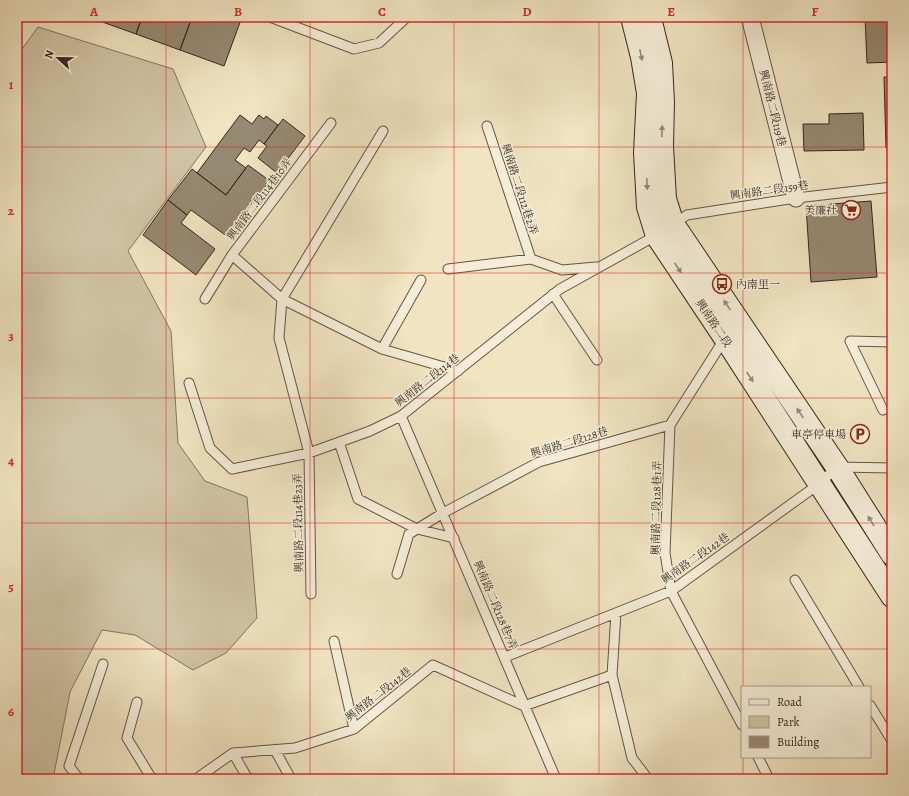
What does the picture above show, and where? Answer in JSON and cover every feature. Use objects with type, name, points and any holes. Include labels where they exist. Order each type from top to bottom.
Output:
[{"type":"street","name":"興南路二段119巷","points":[[750,17],[796,198]]},
{"type":"street","name":"興南路二段","points":[[634,18],[651,22],[661,63],[664,102],[662,146],[665,230],[733,333],[819,484],[892,596]]},
{"type":"street","name":"興南路二段","points":[[733,333],[837,467],[892,554]]},
{"type":"lane","points":[[270,17],[354,49],[379,43],[407,17]]},
{"type":"lane","name":"興南路二段114巷10弄","points":[[331,123],[232,255],[282,299],[382,349],[458,371]]},
{"type":"lane","name":"興南路二段112巷2弄","points":[[487,126],[531,259]]},
{"type":"lane","points":[[282,299],[383,131]]},
{"type":"lane","name":"興南路二段159巷","points":[[665,230],[687,215],[796,198],[892,187]]},
{"type":"lane","name":"興南路二段114巷","points":[[189,383],[210,448],[232,469],[309,453],[370,431],[401,416],[560,289],[665,230]]},
{"type":"lane","points":[[205,299],[232,255]]},
{"type":"lane","points":[[448,269],[531,259],[562,270],[600,266]]},
{"type":"lane","points":[[382,349],[421,280]]},
{"type":"lane","points":[[553,294],[597,360]]},
{"type":"lane","name":"興南路二段114巷23弄","points":[[282,299],[279,338],[309,453],[311,594]]},
{"type":"lane","points":[[670,425],[733,333]]},
{"type":"lane","points":[[883,410],[850,341],[892,342]]},
{"type":"lane","name":"興南路二段128巷7弄","points":[[401,416],[556,779]]},
{"type":"lane","name":"興南路二段128巷","points":[[397,574],[408,534],[443,513],[539,462],[670,425]]},
{"type":"lane","name":"興南路二段128巷1弄","points":[[670,425],[665,553],[671,591],[741,723]]},
{"type":"lane","points":[[339,442],[358,499],[416,530],[454,538]]},
{"type":"lane","points":[[837,467],[892,468]]},
{"type":"lane","name":"興南路二段142巷","points":[[505,657],[671,591],[819,484],[837,467]]},
{"type":"lane","points":[[795,580],[858,686]]},
{"type":"lane","points":[[616,613],[612,675],[632,758],[648,779]]},
{"type":"lane","points":[[334,641],[354,729]]},
{"type":"lane","points":[[79,779],[69,766],[103,664]]},
{"type":"lane","name":"興南路二段142巷","points":[[196,779],[233,754],[295,748],[354,729],[433,665],[524,706]]},
{"type":"lane","points":[[524,706],[612,675]]},
{"type":"lane","points":[[137,702],[127,738],[152,779]]},
{"type":"lane","points":[[871,707],[892,741]]},
{"type":"lane","points":[[275,750],[291,779]]},
{"type":"lane","points":[[233,754],[248,779]]},
{"type":"lane","points":[[758,758],[769,779]]},
{"type":"green space","points":[[38,27],[173,69],[206,147],[128,251],[171,331],[178,443],[205,481],[247,497],[257,618],[226,653],[193,670],[135,635],[102,630],[70,692],[53,779],[17,779],[17,56]]},
{"type":"building","points":[[142,17],[136,34],[91,18]]},
{"type":"building","points":[[142,17],[192,17],[180,50],[136,34]]},
{"type":"building","points":[[192,17],[242,17],[224,66],[180,50]]},
{"type":"building","points":[[865,17],[892,17],[892,62],[867,63]]},
{"type":"building","points":[[884,77],[892,77],[892,148],[886,148]]},
{"type":"building","points":[[863,113],[864,150],[804,151],[803,124],[829,124],[829,114]]},
{"type":"building","points":[[240,115],[252,124],[259,115],[264,119],[266,116],[278,125],[264,144],[259,140],[250,152],[244,148],[235,160],[246,168],[226,195],[197,173]]},
{"type":"building","points":[[283,119],[305,136],[277,173],[258,158],[267,146],[264,144]]},
{"type":"building","points":[[248,165],[270,181],[228,237],[191,210],[187,215],[168,200],[192,169],[226,195]]},
{"type":"building","points":[[168,200],[187,215],[181,223],[215,249],[196,275],[143,235]]},
{"type":"building","points":[[871,201],[877,277],[811,282],[806,206]]},
{"type":"place","name":"美廉社","points":[[851,210]]},
{"type":"place","name":"內南里一","points":[[722,284]]},
{"type":"place","name":"車亭停車場","points":[[860,434]]}]
